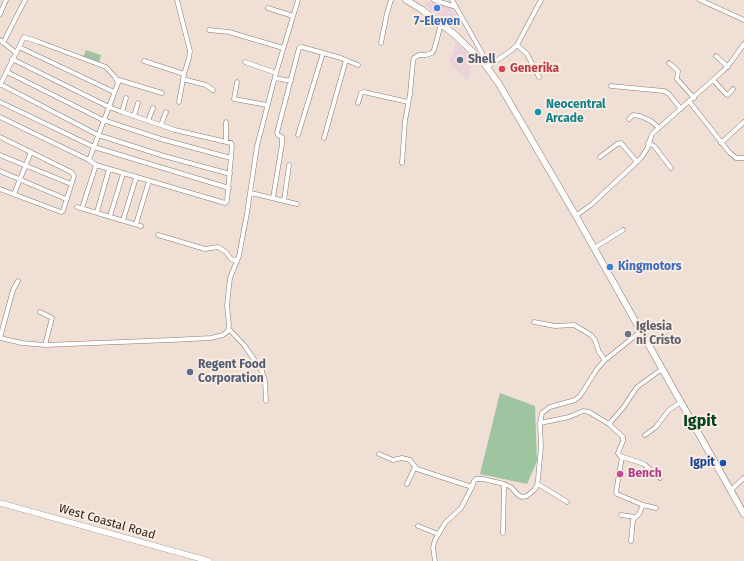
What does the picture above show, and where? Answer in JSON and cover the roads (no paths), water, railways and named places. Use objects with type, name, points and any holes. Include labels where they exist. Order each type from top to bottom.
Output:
[{"type":"highway","points":[[406,0],[458,37],[486,65],[509,100],[576,216],[640,332],[744,514]]},
{"type":"main road","name":"West Coastal Road","points":[[0,503],[198,560],[209,561]]},
{"type":"street","points":[[0,14],[6,0]]},
{"type":"street","points":[[16,52],[2,41],[25,0]]},
{"type":"street","points":[[177,0],[190,51],[179,102]]},
{"type":"street","points":[[266,401],[265,381],[262,370],[244,344],[229,329],[228,305],[230,278],[237,261],[251,193],[256,146],[275,75],[298,0]]},
{"type":"street","points":[[381,43],[391,0]]},
{"type":"street","points":[[434,0],[456,7]]},
{"type":"street","points":[[452,0],[482,53],[486,65],[512,50],[517,45],[541,0]]},
{"type":"street","points":[[700,0],[744,20]]},
{"type":"street","points":[[268,8],[293,16]]},
{"type":"street","points":[[402,163],[412,62],[414,58],[419,55],[432,53],[441,24]]},
{"type":"street","points":[[209,30],[229,32],[283,48]]},
{"type":"street","points":[[89,160],[94,147],[98,135],[103,120],[118,83],[116,79],[110,71],[102,65],[32,39],[23,38],[0,85],[98,135],[164,156],[230,174]]},
{"type":"street","points":[[576,216],[592,204],[637,162],[644,154],[652,134],[728,66],[744,44]]},
{"type":"street","points":[[517,45],[527,54],[539,77]]},
{"type":"street","points":[[19,46],[114,92]]},
{"type":"street","points":[[273,198],[282,144],[282,137],[277,133],[299,48],[323,53],[358,65]]},
{"type":"street","points":[[298,135],[323,53]]},
{"type":"street","points":[[716,56],[728,66]]},
{"type":"street","points":[[0,117],[109,170],[225,203],[227,201],[232,144],[175,130],[109,107],[12,59]]},
{"type":"street","points":[[324,138],[346,60]]},
{"type":"street","points":[[144,61],[184,74]]},
{"type":"street","points":[[245,62],[291,81]]},
{"type":"street","points":[[669,62],[678,72],[676,79],[694,98]]},
{"type":"street","points":[[7,72],[103,120],[168,141],[231,158]]},
{"type":"street","points":[[116,79],[162,94]]},
{"type":"street","points":[[183,79],[206,86],[213,90]]},
{"type":"street","points":[[713,80],[728,95],[733,89]]},
{"type":"street","points":[[237,82],[234,99],[267,105]]},
{"type":"street","points":[[611,86],[664,91],[681,109]]},
{"type":"street","points":[[358,103],[361,93],[364,92],[408,102]]},
{"type":"street","points":[[122,112],[126,98]]},
{"type":"street","points":[[690,101],[721,143],[734,157],[744,158]]},
{"type":"street","points":[[0,102],[94,147],[229,188]]},
{"type":"street","points":[[134,116],[138,103]]},
{"type":"street","points":[[148,121],[153,108]]},
{"type":"street","points":[[161,125],[166,112]]},
{"type":"street","points":[[629,119],[633,114],[640,116],[651,121],[659,128]]},
{"type":"street","points":[[226,122],[226,142]]},
{"type":"street","points":[[721,143],[744,122]]},
{"type":"street","points":[[0,137],[71,172],[74,176],[63,212],[0,189]]},
{"type":"street","points":[[600,157],[620,143],[637,162]]},
{"type":"street","points":[[648,143],[654,146],[671,168]]},
{"type":"street","points":[[14,194],[31,152]]},
{"type":"street","points":[[0,155],[71,184]]},
{"type":"street","points":[[96,165],[80,208],[141,226]]},
{"type":"street","points":[[284,201],[289,166]]},
{"type":"street","points":[[97,212],[109,170]]},
{"type":"street","points":[[0,171],[66,199]]},
{"type":"street","points":[[110,216],[123,174]]},
{"type":"street","points":[[123,220],[136,178]]},
{"type":"street","points":[[136,224],[149,181]]},
{"type":"street","points":[[251,193],[297,204]]},
{"type":"street","points":[[594,248],[624,230]]},
{"type":"street","points":[[158,235],[205,249],[218,248],[226,252],[231,258],[237,261]]},
{"type":"street","points":[[18,281],[13,290],[0,338],[22,343],[45,345],[211,338],[223,335],[229,329]]},
{"type":"street","points":[[40,312],[51,317],[52,319],[45,345]]},
{"type":"street","points":[[534,322],[555,326],[574,325],[591,335],[595,340],[599,352],[605,360]]},
{"type":"street","points":[[435,561],[433,547],[438,534],[445,523],[460,508],[476,479],[483,479],[504,484],[511,487],[518,495],[522,497],[530,494],[534,490],[538,484],[541,448],[540,423],[544,410],[575,400],[580,396],[605,360],[640,332]]},
{"type":"street","points":[[609,424],[623,408],[637,387],[662,369]]},
{"type":"street","points":[[645,435],[656,427],[669,410],[681,402]]},
{"type":"street","points":[[540,423],[569,417],[583,411],[589,412],[609,424],[623,437],[618,453],[622,458],[644,464],[660,478]]},
{"type":"street","points":[[379,454],[393,460],[402,458],[410,460],[418,469],[472,487]]},
{"type":"street","points":[[622,458],[616,492],[617,494],[643,505],[656,508]]},
{"type":"street","points":[[407,484],[415,467]]},
{"type":"street","points":[[731,490],[744,478]]},
{"type":"street","points":[[503,533],[504,484]]},
{"type":"street","points":[[538,484],[567,502]]},
{"type":"street","points":[[632,541],[633,520],[639,514],[643,505]]},
{"type":"street","points":[[621,515],[636,517]]},
{"type":"street","points":[[418,526],[438,534]]},
{"type":"place","name":"7-Eleven","points":[[437,8]]},
{"type":"place","name":"Shell","points":[[460,60]]},
{"type":"place","name":"Generika","points":[[502,69]]},
{"type":"place","name":"Neocentral Arcade","points":[[538,112]]},
{"type":"place","name":"Kingmotors","points":[[610,267]]},
{"type":"place","name":"Iglesia ni Cristo","points":[[628,334]]},
{"type":"place","name":"Regent Food Corporation","points":[[190,372]]},
{"type":"place","name":"Igpit","points":[[723,463]]},
{"type":"place","name":"Bench","points":[[620,474]]},
{"type":"district","name":"Igpit","points":[[700,422]]}]
